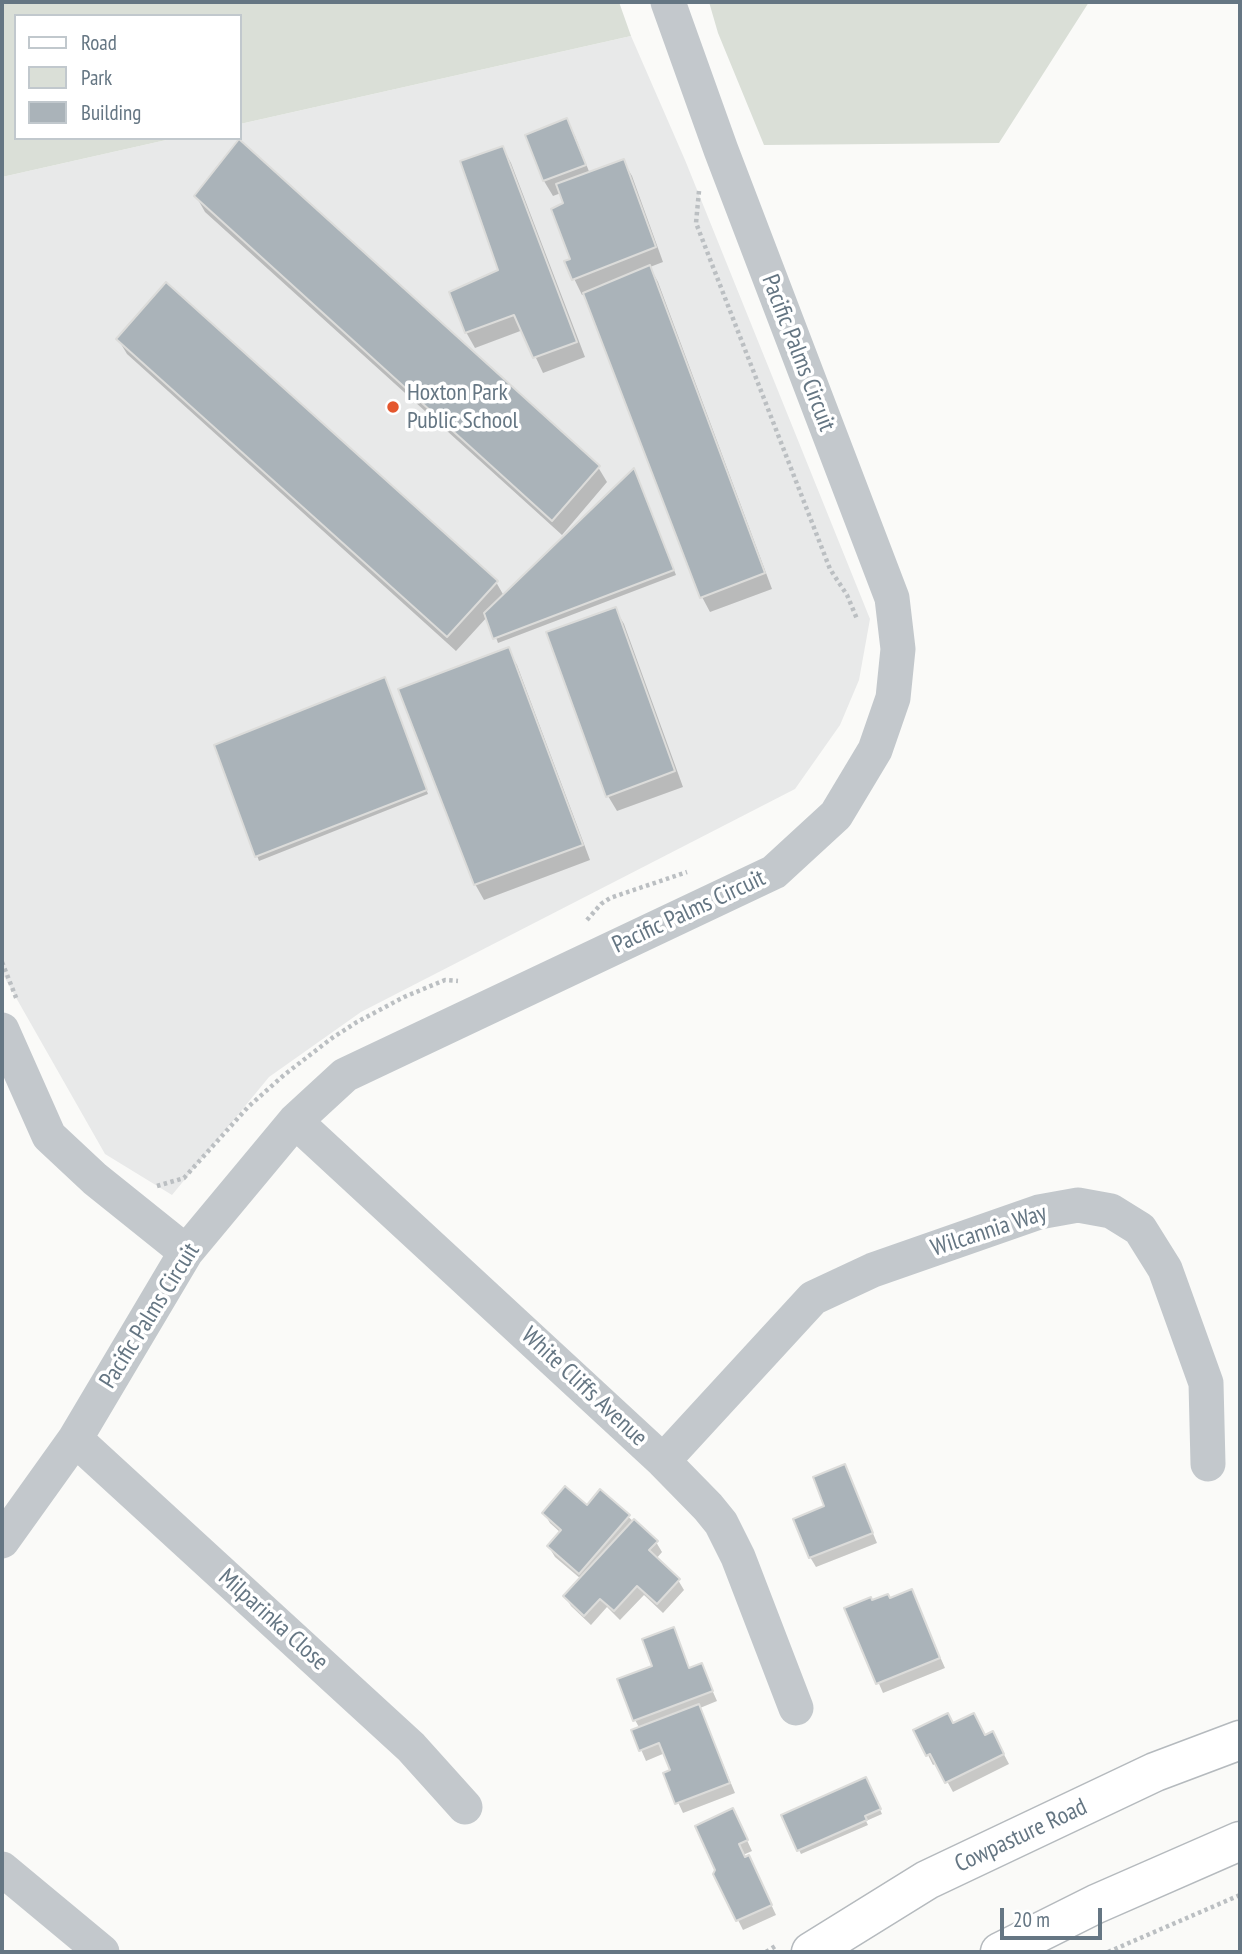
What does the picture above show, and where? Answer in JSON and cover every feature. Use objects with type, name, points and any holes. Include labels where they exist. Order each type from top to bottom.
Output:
[{"type":"main road","name":"Cowpasture Road","points":[[811,1952],[927,1880],[1155,1772],[1240,1740]]},
{"type":"main road","points":[[1000,1952],[1096,1904],[1240,1841]]},
{"type":"street","name":"Pacific Palms Circuit","points":[[2,1541],[75,1439],[186,1252],[295,1121],[345,1075],[774,872],[836,814],[875,750],[892,698],[898,649],[892,598],[721,150],[668,2]]},
{"type":"street","points":[[2,1030],[49,1136],[95,1179],[186,1252]]},
{"type":"street","name":"White Cliffs Avenue","points":[[295,1121],[663,1461],[708,1507],[730,1539],[796,1708]]},
{"type":"street","name":"Wilcannia Way","points":[[663,1461],[813,1298],[873,1270],[1039,1212],[1078,1205],[1111,1211],[1140,1229],[1165,1269],[1206,1383],[1208,1464]]},
{"type":"street","name":"Milparinka Close","points":[[75,1439],[411,1747],[465,1807]]},
{"type":"street","points":[[2,1869],[102,1952]]},
{"type":"path","points":[[699,184],[696,223],[830,569],[847,595],[860,629]]},
{"type":"path","points":[[584,924],[601,904],[610,898],[698,868]]},
{"type":"path","points":[[154,1186],[184,1178],[248,1107],[309,1055],[340,1033],[404,997],[445,980],[459,981]]},
{"type":"path","points":[[1108,1952],[1240,1895]]},
{"type":"shaded area","name":"Hoxton Park Public School","points":[[631,36],[685,160],[870,619],[859,680],[840,725],[795,789],[361,1012],[269,1077],[172,1195],[105,1154],[2,973],[2,177],[166,140],[242,140],[242,124]]},
{"type":"green space","points":[[2,2],[619,2],[631,36],[242,124],[242,14],[14,14],[14,140],[166,140],[2,177]]},
{"type":"green space","points":[[709,2],[1089,2],[999,143],[764,145],[718,33]]},
{"type":"building","points":[[567,118],[586,165],[543,181],[525,135]]},
{"type":"building","points":[[240,140],[600,466],[552,521],[194,196]]},
{"type":"building","points":[[503,146],[577,342],[533,358],[514,315],[465,333],[449,292],[498,270],[460,161]]},
{"type":"building","points":[[624,159],[656,247],[572,280],[564,261],[570,259],[551,209],[563,203],[556,184]]},
{"type":"building","points":[[650,265],[765,573],[700,598],[583,293]]},
{"type":"building","points":[[166,282],[498,581],[447,637],[116,339]]},
{"type":"building","points":[[634,468],[674,570],[493,639],[484,613]]},
{"type":"building","points":[[616,607],[675,771],[606,797],[546,632]]},
{"type":"building","points":[[509,647],[583,845],[474,885],[398,689]]},
{"type":"building","points":[[385,677],[427,790],[255,857],[214,745]]},
{"type":"building","points":[[845,1464],[873,1533],[809,1558],[793,1519],[824,1506],[813,1477]]},
{"type":"building","points":[[565,1486],[587,1505],[600,1489],[630,1515],[579,1574],[547,1546],[561,1530],[542,1513]]},
{"type":"building","points":[[634,1519],[658,1541],[649,1550],[680,1579],[657,1604],[637,1586],[614,1611],[600,1599],[584,1616],[563,1596]]},
{"type":"building","points":[[912,1589],[940,1658],[876,1684],[844,1608],[871,1597],[872,1600],[888,1594],[890,1598]]},
{"type":"building","points":[[674,1627],[689,1668],[702,1663],[713,1691],[633,1721],[617,1679],[652,1666],[642,1639]]},
{"type":"building","points":[[699,1704],[730,1783],[675,1804],[663,1773],[670,1770],[659,1743],[639,1751],[631,1730]]},
{"type":"building","points":[[948,1713],[953,1723],[974,1713],[985,1735],[993,1731],[1004,1754],[945,1783],[930,1754],[926,1756],[913,1730]]},
{"type":"building","points":[[866,1777],[881,1809],[865,1816],[867,1820],[797,1851],[781,1815]]},
{"type":"building","points":[[733,1808],[748,1840],[739,1844],[745,1857],[749,1855],[772,1905],[736,1921],[713,1874],[715,1870],[695,1826]]},
{"type":"place","name":"Hoxton Park Public School","points":[[393,407]]}]
